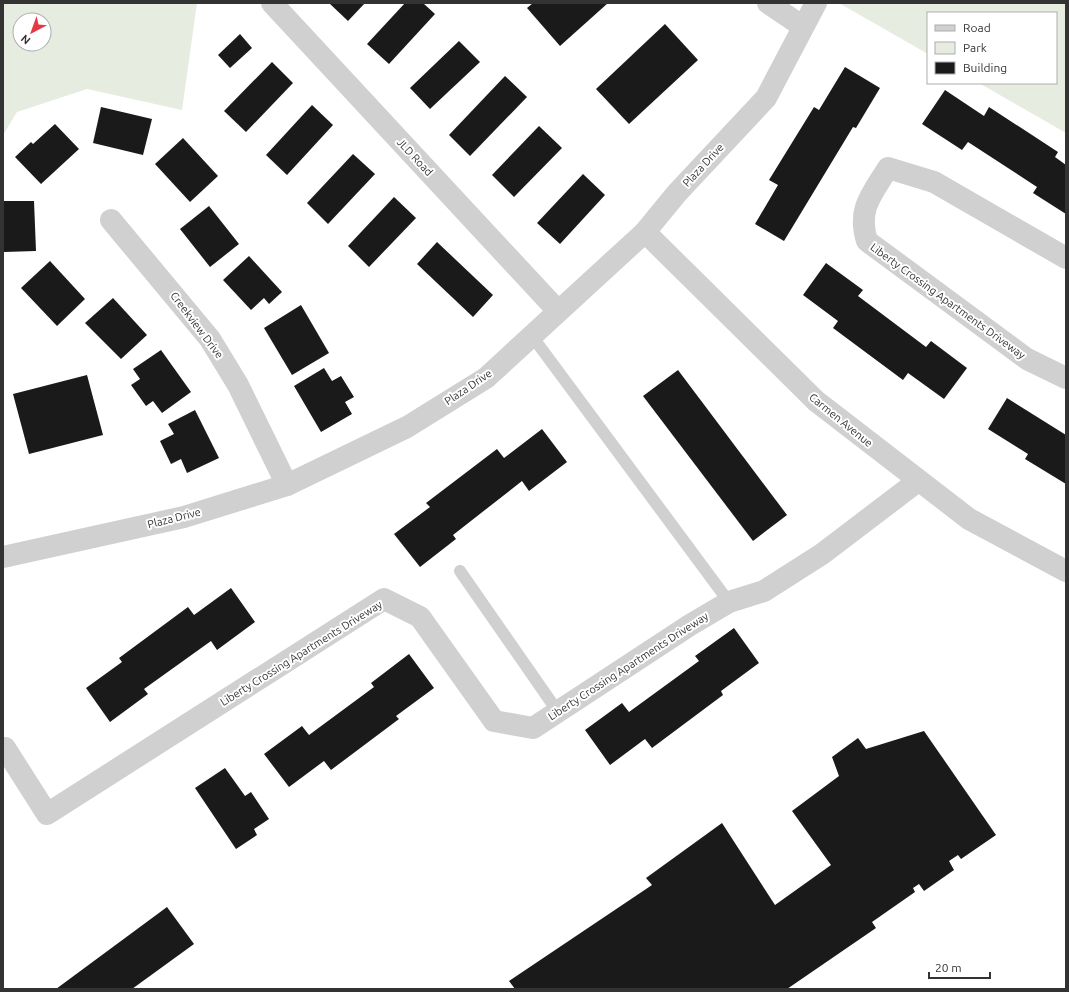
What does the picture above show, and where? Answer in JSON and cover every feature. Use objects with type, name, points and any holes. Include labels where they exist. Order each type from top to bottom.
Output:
[{"type":"street","name":"JLD Road","points":[[272,3],[558,312]]},
{"type":"street","points":[[768,3],[802,26]]},
{"type":"street","name":"Plaza Drive","points":[[3,557],[184,517],[287,485],[407,427],[486,378],[645,232],[677,194],[766,98],[802,26],[816,3]]},
{"type":"street","name":"Liberty Crossing Apartments Driveway","points":[[1066,258],[934,182],[888,168],[866,204],[862,227],[867,241],[1027,359],[1066,378]]},
{"type":"street","name":"Creekview Drive","points":[[111,220],[210,339],[238,385],[287,485]]},
{"type":"street","name":"Carmen Avenue","points":[[645,232],[816,401],[969,519],[1066,572]]},
{"type":"street","name":"Liberty Crossing Apartments Driveway","points":[[3,748],[5,748],[47,814],[384,600],[420,617],[494,721],[533,728],[690,625],[729,602],[764,591],[822,554],[918,481]]},
{"type":"lane","points":[[532,336],[729,602]]},
{"type":"lane","points":[[460,571],[558,712]]},
{"type":"green space","points":[[3,3],[197,3],[182,110],[87,89],[17,112],[3,135]]},
{"type":"green space","points":[[839,3],[1066,3],[1066,133],[981,84],[1057,84],[1057,12],[927,12],[927,53]]},
{"type":"building","points":[[329,3],[365,3],[348,21]]},
{"type":"building","points":[[405,3],[423,3],[435,14],[389,64],[367,44]]},
{"type":"building","points":[[533,3],[608,3],[560,46],[527,8]]},
{"type":"building","points":[[665,24],[698,60],[629,124],[596,89]]},
{"type":"building","points":[[240,34],[252,48],[230,68],[218,55]]},
{"type":"building","points":[[459,41],[480,62],[430,109],[410,88]]},
{"type":"building","points":[[272,62],[293,83],[246,132],[224,111]]},
{"type":"building","points":[[845,67],[880,88],[856,128],[853,127],[784,241],[755,224],[778,185],[769,180],[814,107],[819,110]]},
{"type":"building","points":[[505,76],[527,97],[470,156],[449,135]]},
{"type":"building","points":[[945,90],[984,116],[989,107],[1058,152],[1055,157],[1066,165],[1066,214],[1033,193],[1037,187],[968,142],[962,150],[922,124]]},
{"type":"building","points":[[312,105],[333,125],[287,175],[266,155]]},
{"type":"building","points":[[101,107],[152,119],[143,155],[93,143]]},
{"type":"building","points":[[55,124],[79,149],[41,184],[15,157],[31,142],[33,144]]},
{"type":"building","points":[[539,126],[562,148],[514,197],[492,175]]},
{"type":"building","points":[[183,138],[218,176],[190,202],[155,164]]},
{"type":"building","points":[[353,154],[375,174],[328,224],[307,203]]},
{"type":"building","points":[[583,174],[605,195],[560,244],[537,223]]},
{"type":"building","points":[[394,197],[416,218],[369,267],[348,246]]},
{"type":"building","points":[[3,201],[34,201],[36,251],[4,252]]},
{"type":"building","points":[[209,206],[239,244],[210,267],[180,229]]},
{"type":"building","points":[[437,242],[493,295],[473,317],[417,264]]},
{"type":"building","points":[[249,256],[282,292],[269,304],[264,298],[251,310],[223,280]]},
{"type":"building","points":[[50,261],[85,299],[57,326],[21,288]]},
{"type":"building","points":[[826,263],[863,290],[858,296],[926,347],[931,341],[967,368],[944,399],[908,373],[903,380],[833,328],[838,321],[803,295]]},
{"type":"building","points":[[113,298],[147,335],[121,359],[85,323]]},
{"type":"building","points":[[301,305],[329,353],[292,375],[264,328]]},
{"type":"building","points":[[161,350],[191,392],[162,413],[153,401],[146,406],[131,385],[140,379],[133,369]]},
{"type":"building","points":[[324,368],[332,381],[341,376],[354,397],[345,402],[352,414],[321,432],[294,386]]},
{"type":"building","points":[[678,370],[787,515],[753,541],[643,396]]},
{"type":"building","points":[[87,375],[103,435],[29,454],[13,394]]},
{"type":"building","points":[[1007,398],[1066,435],[1066,484],[1025,459],[1028,454],[988,429]]},
{"type":"building","points":[[195,410],[219,458],[187,473],[181,459],[171,464],[160,441],[174,434],[168,424]]},
{"type":"building","points":[[542,429],[567,462],[529,491],[522,481],[453,535],[456,539],[420,567],[394,534],[430,507],[426,503],[497,449],[504,458]]},
{"type":"building","points":[[231,588],[255,622],[217,650],[211,641],[144,689],[148,694],[110,722],[86,688],[122,662],[119,658],[188,607],[194,615]]},
{"type":"building","points":[[734,628],[759,663],[721,691],[723,695],[652,748],[645,739],[610,765],[585,730],[622,703],[629,712],[699,661],[695,656]]},
{"type":"building","points":[[409,654],[434,688],[396,716],[399,719],[331,770],[324,761],[289,787],[264,754],[302,726],[309,735],[374,687],[371,683]]},
{"type":"building","points":[[924,731],[996,835],[961,859],[958,855],[949,861],[954,870],[924,891],[919,884],[913,888],[915,892],[872,922],[876,928],[787,989],[515,989],[509,981],[652,885],[646,878],[722,823],[775,905],[831,865],[792,811],[839,776],[832,757],[858,738],[866,749]]},
{"type":"building","points":[[225,768],[245,796],[251,792],[269,819],[254,829],[257,835],[236,849],[195,788]]},
{"type":"building","points":[[167,907],[194,944],[132,989],[56,989]]}]
